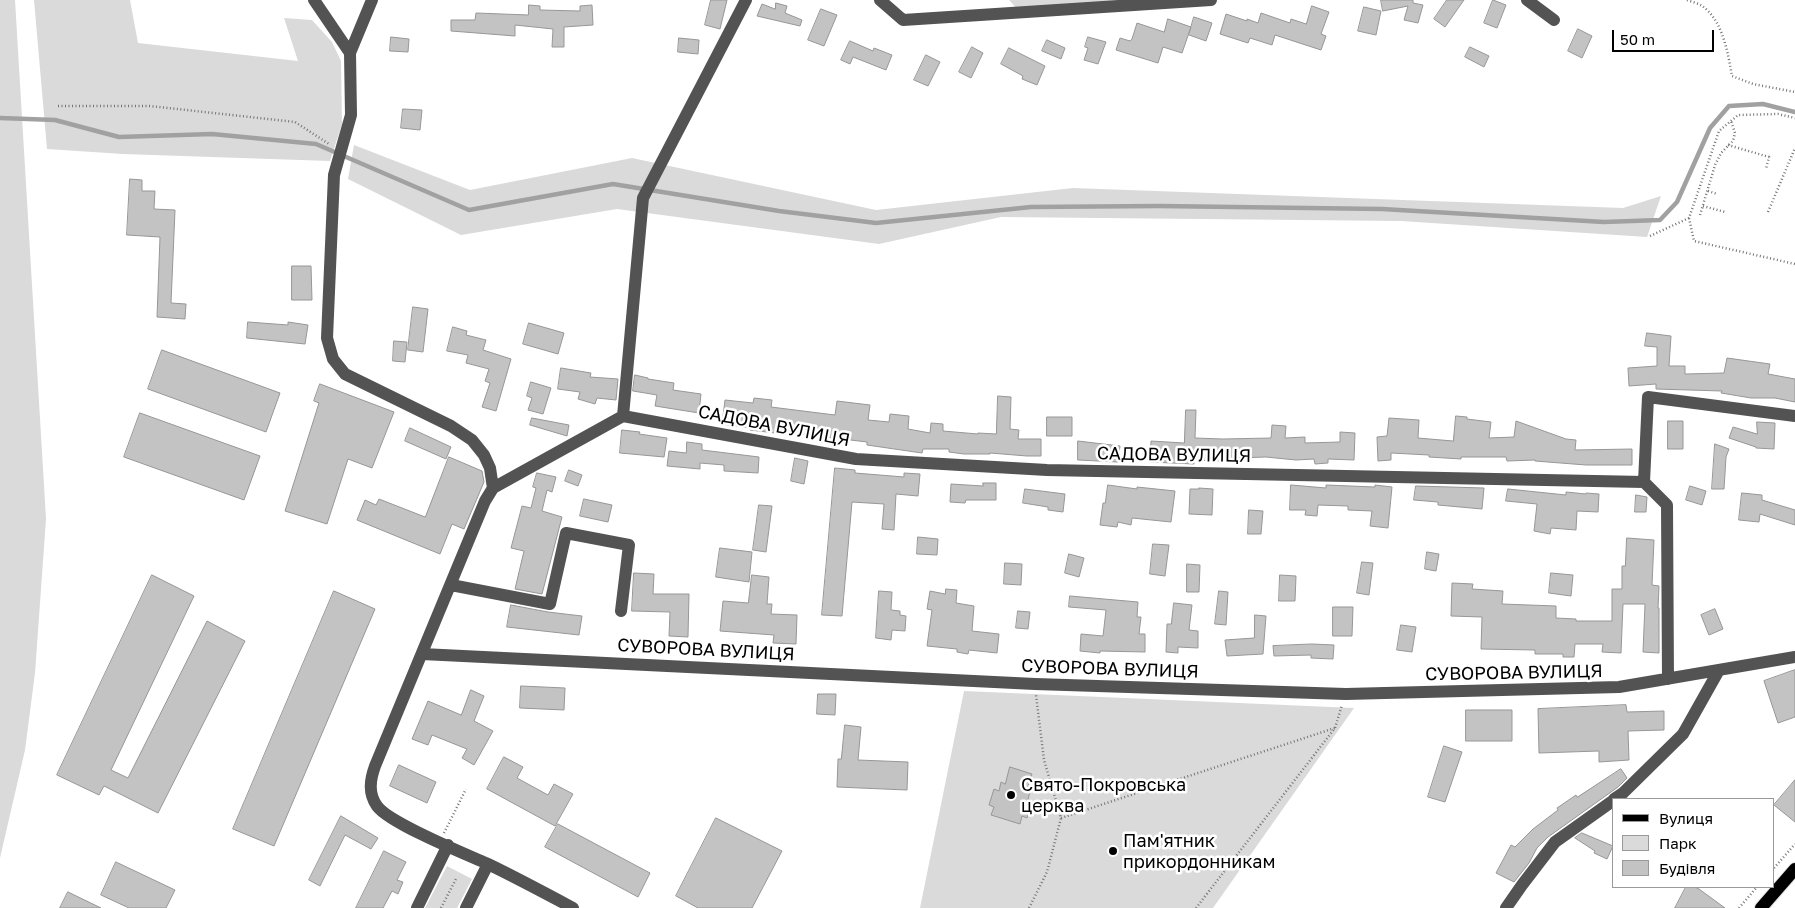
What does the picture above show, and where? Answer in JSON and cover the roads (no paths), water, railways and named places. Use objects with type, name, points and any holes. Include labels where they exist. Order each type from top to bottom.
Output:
[{"type":"main road","points":[[1761,908],[1795,869]]},
{"type":"street","points":[[314,0],[350,54]]},
{"type":"street","points":[[372,0],[350,54],[350,115],[334,176],[326,338],[333,359],[345,374],[452,426],[472,440],[490,468],[493,488]]},
{"type":"street","points":[[573,908],[488,864],[386,815],[376,805],[370,790],[370,781],[485,501],[493,488],[623,416],[643,198],[746,0]]},
{"type":"street","points":[[880,0],[903,20],[1211,0]]},
{"type":"street","points":[[1527,0],[1554,20]]},
{"type":"street","points":[[1668,679],[1667,505],[1644,482],[1648,397],[1795,416]]},
{"type":"street","name":"САДОВА ВУЛИЦЯ","points":[[623,416],[856,459],[1047,470],[1644,482]]},
{"type":"street","points":[[451,585],[550,604],[566,533],[628,545],[621,611]]},
{"type":"street","name":"СУВОРОВА ВУЛИЦЯ","points":[[422,654],[1035,684],[1346,694],[1619,687],[1795,657]]},
{"type":"street","points":[[1616,798],[1623,793],[1683,734],[1719,670]]},
{"type":"street","points":[[1506,908],[1555,842],[1612,800]]},
{"type":"street","points":[[416,908],[444,844]]},
{"type":"street","points":[[466,908],[488,864]]},
{"type":"waterway","points":[[0,118],[55,120],[119,137],[212,134],[316,144],[469,210],[613,184],[779,211],[876,223],[1031,207],[1159,206],[1382,209],[1604,222],[1660,220],[1677,202],[1710,128],[1729,106],[1763,104],[1795,112]]},
{"type":"place","name":"Свято-Покровська церква","points":[[1011,795]]},
{"type":"place","name":"Пам'ятник прикордонникам","points":[[1113,851]]}]
